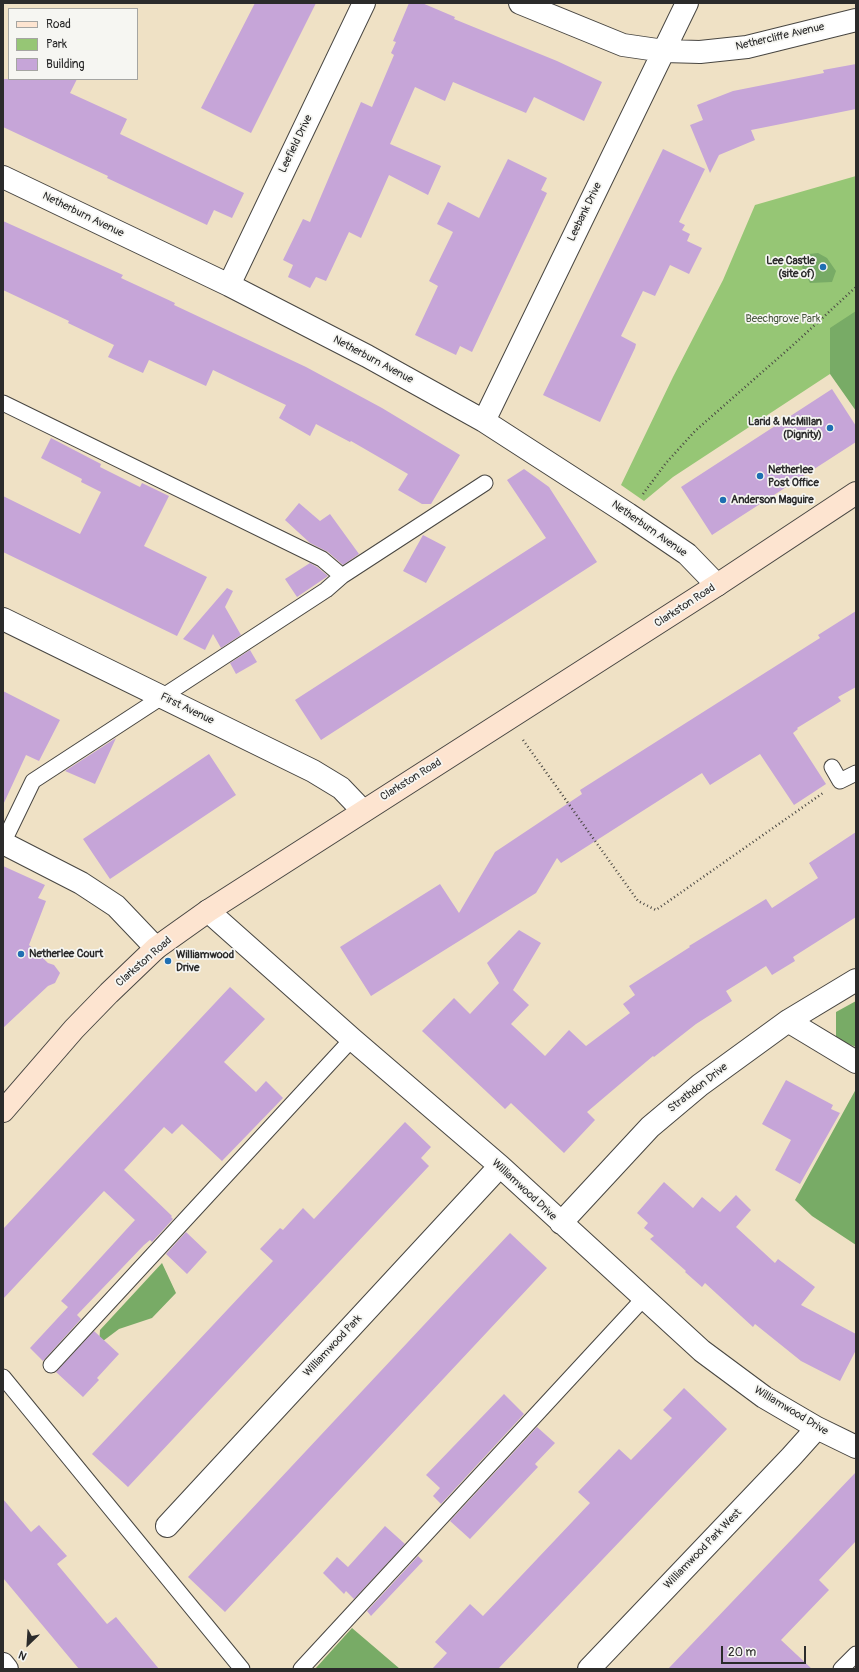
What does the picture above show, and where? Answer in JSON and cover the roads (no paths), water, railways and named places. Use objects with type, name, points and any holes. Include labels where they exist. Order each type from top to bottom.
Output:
[{"type":"main road","name":"Clarkston Road","points":[[3,1111],[74,1029],[156,948],[208,911],[717,585],[856,493]]},
{"type":"street","name":"Leefield Drive","points":[[229,285],[364,3]]},
{"type":"street","name":"Nethercliffe Avenue","points":[[520,3],[623,45],[664,51],[700,52],[747,47],[856,20]]},
{"type":"street","name":"Leebank Drive","points":[[484,421],[687,3]]},
{"type":"street","name":"Netherburn Avenue","points":[[3,177],[229,285],[367,356],[484,421],[687,554],[717,585]]},
{"type":"street","name":"First Avenue","points":[[3,619],[313,770],[341,788],[363,811]]},
{"type":"street","points":[[3,843],[81,883],[116,906],[156,948]]},
{"type":"street","name":"Williamwood Drive","points":[[208,911],[352,1039],[500,1166],[702,1351],[764,1398],[817,1428],[856,1447]]},
{"type":"street","name":"Strathdon Drive","points":[[561,1223],[650,1127],[700,1085],[788,1020],[856,980]]},
{"type":"street","points":[[788,1020],[856,1062]]},
{"type":"street","name":"Williamwood Park","points":[[166,1526],[500,1166]]},
{"type":"street","name":"Williamwood Park West","points":[[589,1669],[817,1428]]},
{"type":"street","points":[[3,1664],[7,1669]]},
{"type":"lane","points":[[3,403],[322,559],[342,576]]},
{"type":"lane","points":[[3,843],[33,781],[326,590],[342,576],[484,483]]},
{"type":"lane","points":[[832,767],[840,781],[856,773]]},
{"type":"lane","points":[[51,1365],[352,1039]]},
{"type":"lane","points":[[302,1669],[644,1298]]},
{"type":"lane","points":[[3,1377],[242,1669]]},
{"type":"lane","points":[[841,1669],[856,1654]]},
{"type":"place","name":"Lee Castle (site of)","points":[[823,267]]},
{"type":"place","name":"Larid & McMillan (Dignity)","points":[[830,428]]},
{"type":"place","name":"Netherlee Post Office","points":[[760,476]]},
{"type":"place","name":"Anderson Maguire","points":[[723,500]]},
{"type":"place","name":"Netherlee Court","points":[[21,954]]},
{"type":"place","name":"Williamwood Drive","points":[[168,961]]},
{"type":"park label","name":"Beechgrove Park","points":[[783,319]]}]
